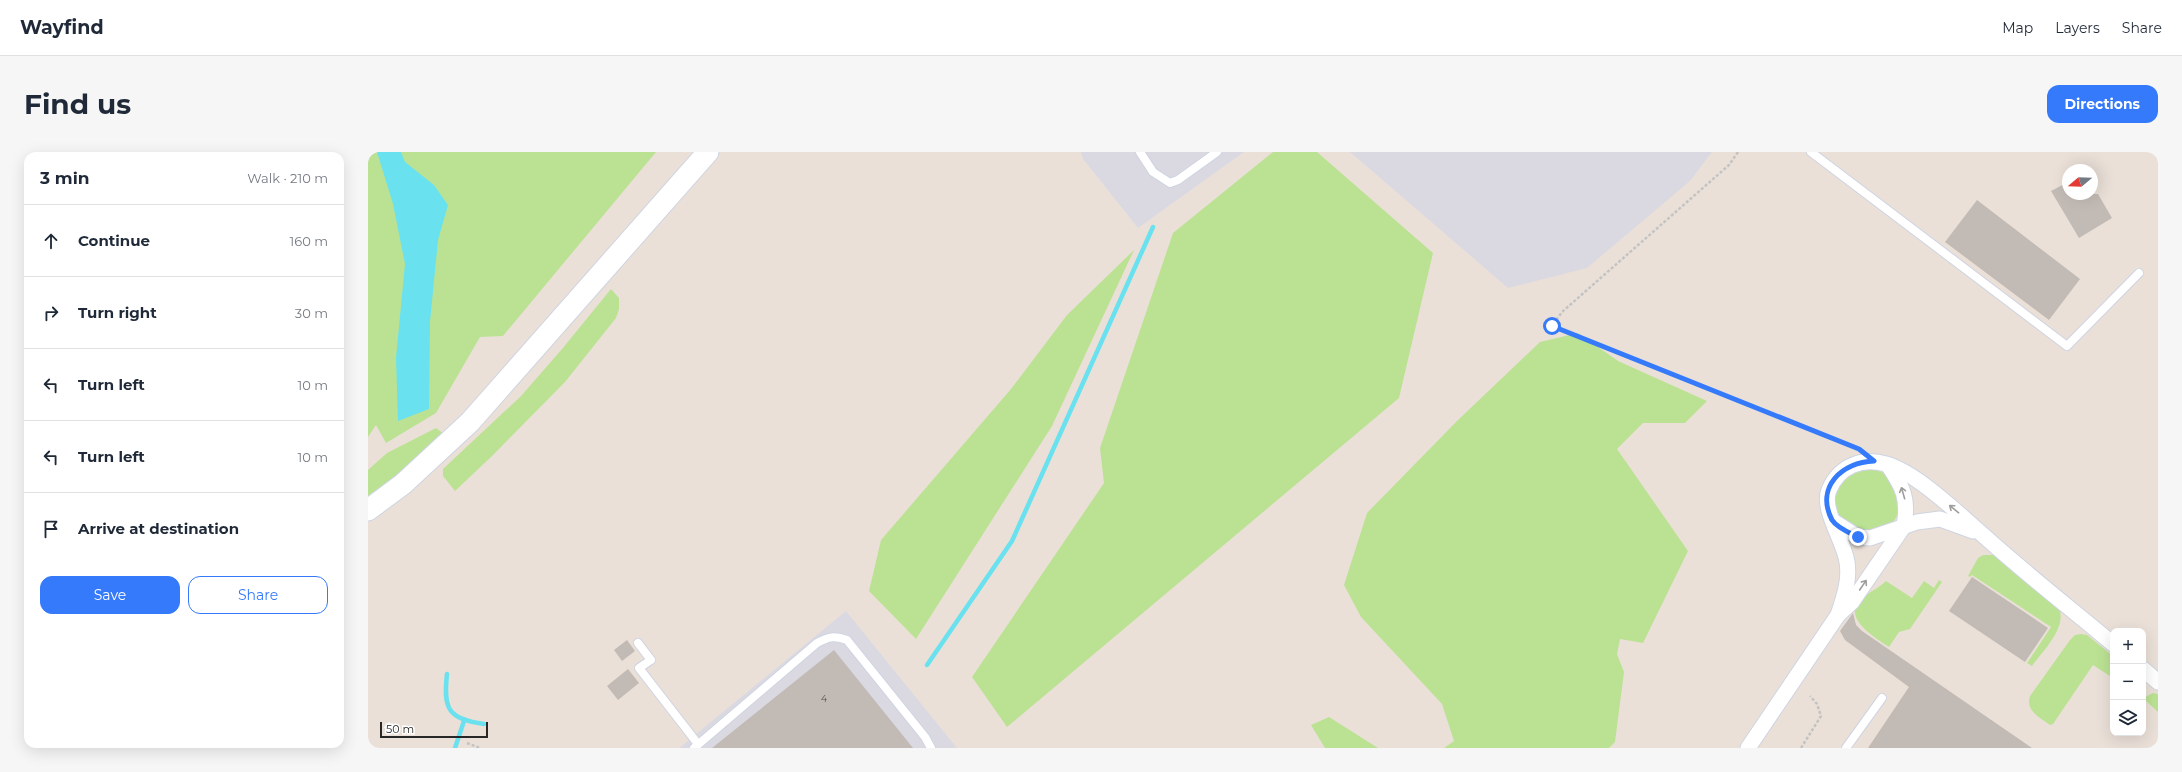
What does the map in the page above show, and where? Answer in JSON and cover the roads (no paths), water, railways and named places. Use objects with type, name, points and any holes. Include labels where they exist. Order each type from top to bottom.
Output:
[{"type":"main road","points":[[368,510],[403,484],[470,422],[708,152]]},
{"type":"street","points":[[1838,615],[1848,581],[1847,561],[1828,508],[1828,491],[1835,477],[1846,467],[1861,462],[1880,463],[1903,472],[1956,510],[1983,535],[2110,641]]},
{"type":"street","points":[[1748,748],[1838,615],[1852,602],[1904,526],[1906,512],[1904,493],[1880,463]]},
{"type":"street","points":[[1833,521],[1858,537],[1870,538],[1885,534],[1904,526],[1928,520],[1940,519],[1983,535]]},
{"type":"street","points":[[2146,672],[2158,682]]},
{"type":"lane","points":[[1140,152],[1153,172],[1170,183],[1178,180],[1217,152]]},
{"type":"lane","points":[[1811,152],[2067,346],[2139,273]]},
{"type":"lane","points":[[638,643],[651,660],[639,668],[696,746],[817,643],[828,637],[839,636],[847,640],[925,737],[931,748]]},
{"type":"lane","points":[[1846,748],[1882,698]]},
{"type":"water","points":[[377,152],[401,152],[405,162],[434,185],[448,205],[438,240],[430,322],[429,409],[398,421],[396,358],[405,264],[393,204]]},
{"type":"waterway","points":[[927,665],[1012,541],[1153,227]]},
{"type":"waterway","points":[[447,674],[446,696],[447,704],[450,710],[462,719],[484,724]]},
{"type":"waterway","points":[[455,748],[464,721]]}]
